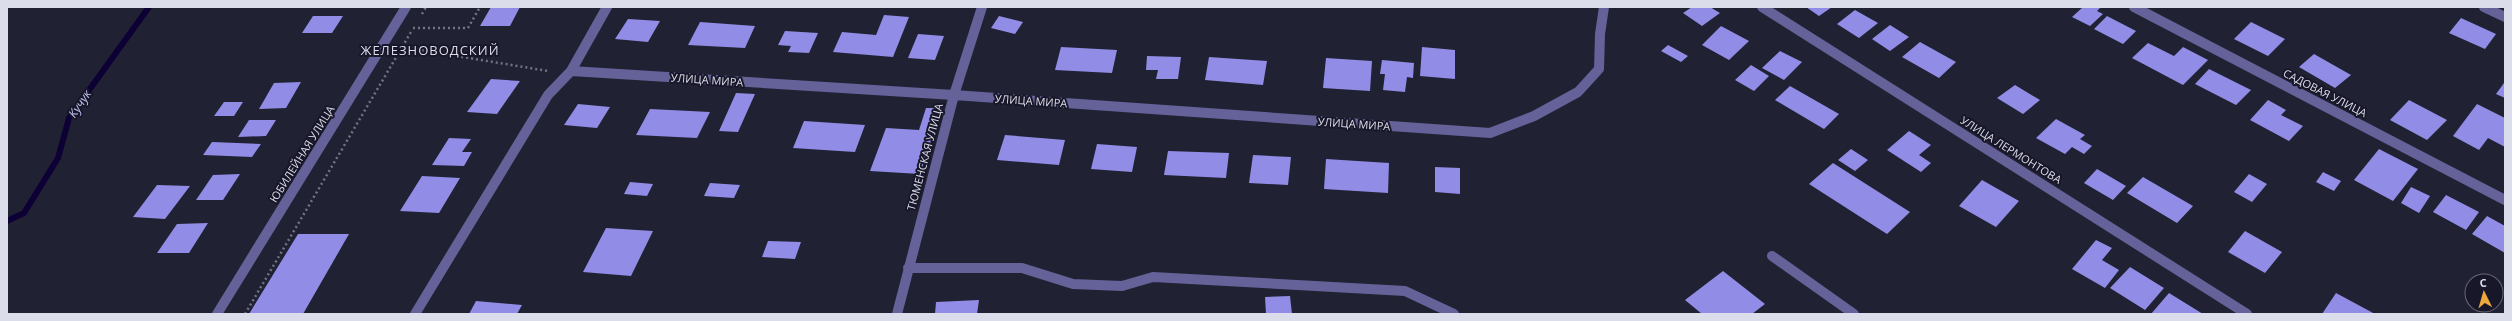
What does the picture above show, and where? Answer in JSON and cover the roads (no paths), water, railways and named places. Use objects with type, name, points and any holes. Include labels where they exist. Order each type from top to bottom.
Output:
[{"type":"street","name":"ЮБИЛЕЙНАЯ УЛИЦА","points":[[217,314],[406,7]]},
{"type":"street","points":[[415,314],[548,95],[571,71],[608,7]]},
{"type":"street","name":"ТЮМЕНСКАЯ УЛИЦА","points":[[898,314],[908,268],[954,95],[982,7]]},
{"type":"street","name":"УЛИЦА МИРА","points":[[571,71],[954,95],[1490,133],[1534,116],[1578,92],[1599,69],[1604,7]]},
{"type":"street","name":"УЛИЦА ЛЕРМОНТОВА","points":[[1762,7],[2247,314]]},
{"type":"street","name":"САДОВАЯ УЛИЦА","points":[[2134,7],[2505,200]]},
{"type":"street","points":[[2484,7],[2505,17]]},
{"type":"street","points":[[1772,256],[1854,314]]},
{"type":"street","points":[[908,268],[1022,268],[1073,284],[1122,286],[1153,277],[1405,291],[1454,314]]},
{"type":"waterway","name":"Кучук","points":[[7,221],[24,213],[58,158],[69,118],[149,7]]},
{"type":"district","name":"ЖЕЛЕЗНОВОДСКИЙ","points":[[430,50]]}]
